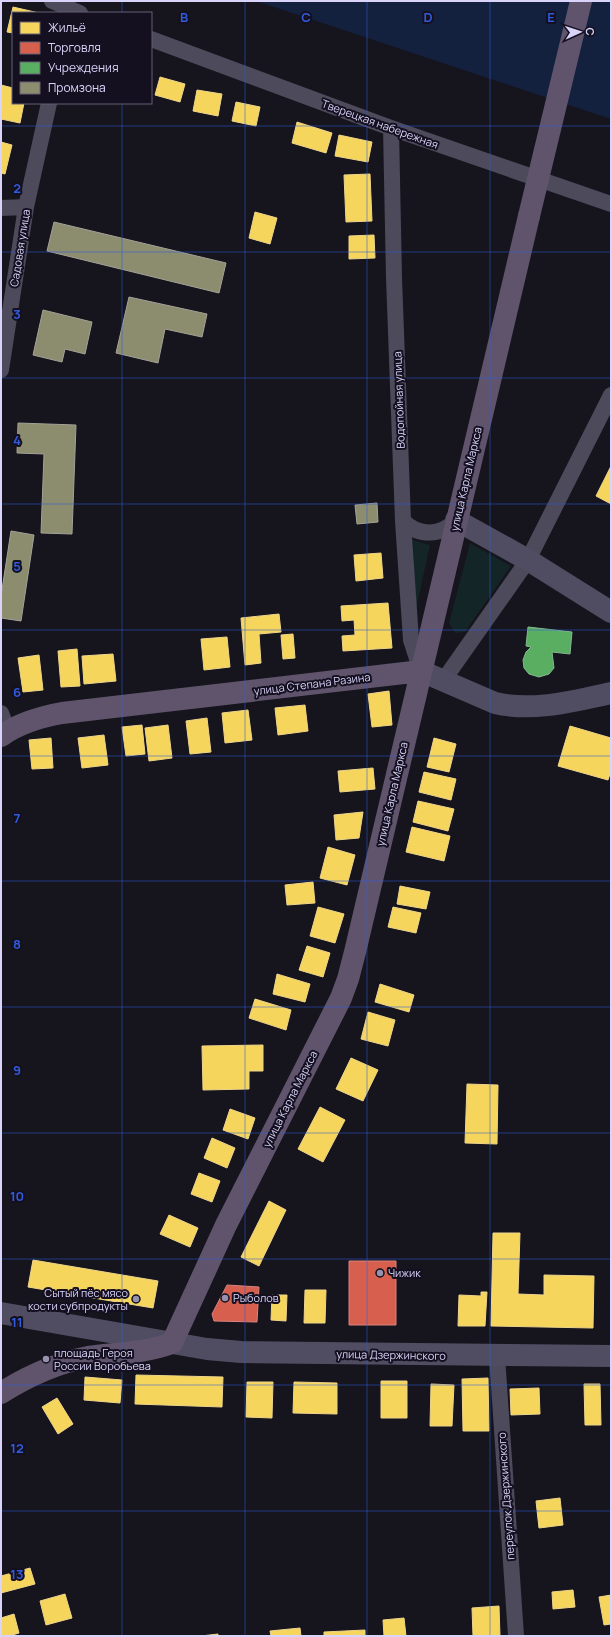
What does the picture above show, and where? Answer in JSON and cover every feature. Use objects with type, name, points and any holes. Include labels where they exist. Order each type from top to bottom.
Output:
[{"type":"main road","name":"улица Карла Маркса","points":[[172,1342],[226,1225],[345,989],[581,1]]},
{"type":"main road","points":[[456,520],[528,560],[611,612]]},
{"type":"main road","points":[[421,671],[495,703],[506,706],[553,705],[611,693]]},
{"type":"main road","name":"улица Степана Разина","points":[[3,726],[62,713],[421,671]]},
{"type":"main road","name":"улица Дзержинского","points":[[1,1313],[241,1352],[496,1356],[611,1356]]},
{"type":"main road","points":[[1,1393],[32,1375],[57,1365],[86,1358],[159,1348],[172,1342]]},
{"type":"street","points":[[52,1],[73,12]]},
{"type":"street","name":"Тверецкая набережная","points":[[152,39],[391,128],[611,204]]},
{"type":"street","name":"Садовая улица","points":[[1,370],[26,207],[49,104]]},
{"type":"street","name":"Водопойная улица","points":[[391,128],[394,278],[404,521],[411,640],[421,671]]},
{"type":"street","points":[[1,208],[26,207]]},
{"type":"street","points":[[443,681],[528,560],[611,395]]},
{"type":"street","points":[[404,521],[418,531],[430,533],[447,528],[456,520]]},
{"type":"street","name":"переулок Дзержинского","points":[[496,1356],[516,1636]]},
{"type":"shaded area","points":[[413,540],[430,545],[415,614]]},
{"type":"shaded area","points":[[470,543],[511,566],[465,632],[455,633],[449,623]]},
{"type":"water","points":[[256,1],[611,1],[611,119],[605,117]]},
{"type":"building: Жильё","points":[[13,7],[35,12],[12,12],[12,33],[7,32]]},
{"type":"building: Жильё","points":[[160,77],[185,84],[180,102],[155,95]]},
{"type":"building: Жильё","points":[[1,85],[12,88],[12,104],[24,104],[20,123],[1,119]]},
{"type":"building: Жильё","points":[[197,90],[222,94],[218,116],[193,111]]},
{"type":"building: Жильё","points":[[236,102],[260,107],[256,126],[232,121]]},
{"type":"building: Жильё","points":[[297,122],[332,133],[326,153],[292,143]]},
{"type":"building: Жильё","points":[[339,135],[372,142],[368,162],[335,156]]},
{"type":"building: Жильё","points":[[1,142],[12,145],[5,174],[1,173]]},
{"type":"building: Жильё","points":[[370,174],[372,221],[346,222],[344,175]]},
{"type":"building: Жильё","points":[[255,212],[277,218],[270,244],[249,238]]},
{"type":"building: Жильё","points":[[374,235],[375,258],[349,259],[349,236]]},
{"type":"building: Жильё","points":[[611,466],[611,504],[596,496]]},
{"type":"building: Жильё","points":[[381,553],[383,578],[356,581],[354,555]]},
{"type":"building: Жильё","points":[[388,603],[392,648],[343,651],[342,636],[355,635],[354,620],[342,621],[341,606]]},
{"type":"building: Жильё","points":[[279,614],[281,632],[259,634],[261,663],[245,665],[241,618]]},
{"type":"building: Жильё","points":[[293,634],[295,658],[283,659],[281,635]]},
{"type":"building: Жильё","points":[[227,637],[230,667],[204,670],[201,639]]},
{"type":"building: Жильё","points":[[77,649],[80,686],[61,687],[58,651]]},
{"type":"building: Жильё","points":[[113,654],[116,681],[84,684],[82,656]]},
{"type":"building: Жильё","points":[[39,655],[43,690],[23,692],[18,658]]},
{"type":"building: Жильё","points":[[389,691],[392,725],[372,727],[368,694]]},
{"type":"building: Жильё","points":[[305,705],[308,731],[278,735],[275,708]]},
{"type":"building: Жильё","points":[[248,710],[252,740],[225,743],[222,713]]},
{"type":"building: Жильё","points":[[207,718],[211,752],[190,754],[186,721]]},
{"type":"building: Жильё","points":[[142,725],[145,754],[126,756],[122,727]]},
{"type":"building: Жильё","points":[[168,725],[172,758],[149,761],[145,728]]},
{"type":"building: Жильё","points":[[570,726],[611,738],[611,771],[608,780],[558,766]]},
{"type":"building: Жильё","points":[[104,735],[108,765],[82,768],[78,738]]},
{"type":"building: Жильё","points":[[51,738],[53,768],[32,769],[29,740]]},
{"type":"building: Жильё","points":[[434,738],[456,744],[449,772],[427,767]]},
{"type":"building: Жильё","points":[[373,768],[375,789],[340,792],[338,771]]},
{"type":"building: Жильё","points":[[424,772],[456,779],[451,800],[419,792]]},
{"type":"building: Жильё","points":[[418,801],[454,809],[448,831],[413,822]]},
{"type":"building: Жильё","points":[[363,812],[359,838],[336,840],[334,815]]},
{"type":"building: Жильё","points":[[412,827],[450,836],[444,861],[406,852]]},
{"type":"building: Жильё","points":[[328,847],[355,855],[347,885],[320,878]]},
{"type":"building: Жильё","points":[[313,882],[315,903],[287,905],[285,885]]},
{"type":"building: Жильё","points":[[400,886],[430,892],[426,909],[397,904]]},
{"type":"building: Жильё","points":[[318,907],[344,914],[335,943],[310,936]]},
{"type":"building: Жильё","points":[[393,907],[421,913],[416,933],[388,927]]},
{"type":"building: Жильё","points":[[307,946],[330,953],[323,977],[299,970]]},
{"type":"building: Жильё","points":[[277,974],[310,984],[305,1002],[273,994]]},
{"type":"building: Жильё","points":[[380,984],[414,995],[409,1012],[375,1002]]},
{"type":"building: Жильё","points":[[255,999],[291,1010],[286,1030],[249,1018]]},
{"type":"building: Жильё","points":[[368,1012],[395,1020],[388,1046],[361,1039]]},
{"type":"building: Жильё","points":[[263,1045],[263,1071],[249,1071],[249,1089],[203,1090],[202,1046]]},
{"type":"building: Жильё","points":[[351,1058],[378,1070],[363,1101],[336,1089]]},
{"type":"building: Жильё","points":[[467,1084],[498,1085],[497,1144],[465,1143]]},
{"type":"building: Жильё","points":[[320,1107],[345,1120],[323,1162],[298,1149]]},
{"type":"building: Жильё","points":[[230,1109],[255,1118],[248,1139],[223,1130]]},
{"type":"building: Жильё","points":[[212,1138],[235,1148],[227,1168],[204,1158]]},
{"type":"building: Жильё","points":[[199,1173],[220,1181],[212,1202],[191,1194]]},
{"type":"building: Жильё","points":[[269,1201],[286,1210],[259,1266],[241,1257]]},
{"type":"building: Жильё","points":[[169,1215],[198,1228],[190,1247],[160,1234]]},
{"type":"building: Жильё","points":[[493,1233],[520,1233],[518,1294],[544,1295],[544,1275],[594,1276],[593,1328],[491,1326]]},
{"type":"building: Жильё","points":[[33,1260],[158,1281],[153,1308],[28,1287]]},
{"type":"building: Жильё","points":[[305,1290],[326,1290],[325,1323],[304,1323]]},
{"type":"building: Жильё","points":[[481,1292],[487,1292],[485,1326],[458,1326],[459,1295],[481,1296]]},
{"type":"building: Жильё","points":[[272,1295],[287,1295],[286,1321],[271,1320]]},
{"type":"building: Жильё","points":[[136,1375],[223,1377],[222,1407],[135,1404]]},
{"type":"building: Жильё","points":[[85,1377],[122,1380],[120,1403],[84,1400]]},
{"type":"building: Жильё","points":[[488,1378],[489,1431],[463,1431],[462,1379]]},
{"type":"building: Жильё","points":[[381,1381],[407,1381],[407,1418],[381,1418]]},
{"type":"building: Жильё","points":[[247,1382],[273,1382],[272,1418],[246,1417]]},
{"type":"building: Жильё","points":[[294,1382],[337,1383],[337,1414],[293,1413]]},
{"type":"building: Жильё","points":[[431,1384],[454,1385],[452,1426],[430,1426]]},
{"type":"building: Жильё","points":[[584,1384],[600,1384],[601,1425],[585,1425]]},
{"type":"building: Жильё","points":[[539,1388],[540,1414],[511,1415],[510,1389]]},
{"type":"building: Жильё","points":[[57,1398],[73,1424],[58,1434],[42,1407]]},
{"type":"building: Жильё","points":[[560,1498],[563,1525],[539,1528],[536,1501]]},
{"type":"building: Жильё","points":[[30,1568],[35,1584],[1,1593],[1,1576]]},
{"type":"building: Жильё","points":[[573,1590],[575,1607],[553,1609],[552,1592]]},
{"type":"building: Жильё","points":[[65,1594],[72,1618],[46,1625],[40,1601]]},
{"type":"building: Жильё","points":[[611,1595],[611,1624],[604,1625],[599,1597]]},
{"type":"building: Жильё","points":[[499,1606],[500,1636],[473,1636],[472,1608]]},
{"type":"building: Жильё","points":[[14,1614],[19,1633],[9,1636],[1,1636],[1,1618]]},
{"type":"building: Жильё","points":[[404,1618],[406,1636],[384,1636],[383,1620]]},
{"type":"building: Жильё","points":[[300,1628],[301,1636],[271,1636],[270,1631]]},
{"type":"building: Жильё","points":[[365,1630],[365,1636],[324,1636],[324,1632]]},
{"type":"building: Жильё","points":[[218,1634],[218,1636],[201,1636]]},
{"type":"building: Торговля","points":[[349,1261],[396,1261],[396,1325],[349,1325]]},
{"type":"building: Торговля","points":[[227,1285],[259,1287],[257,1322],[214,1321],[212,1314]]},
{"type":"building: Учреждения","points":[[528,627],[572,632],[570,654],[552,652],[554,668],[549,674],[539,677],[529,674],[524,668],[523,660],[526,652],[531,647],[526,646]]},
{"type":"building: Промзона","points":[[54,222],[226,263],[219,293],[47,251]]},
{"type":"building: Промзона","points":[[129,297],[207,314],[202,337],[165,329],[158,363],[116,353]]},
{"type":"building: Промзона","points":[[43,310],[92,322],[85,354],[65,349],[62,362],[33,355]]},
{"type":"building: Промзона","points":[[18,423],[76,425],[72,534],[41,533],[44,454],[17,453]]},
{"type":"building: Промзона","points":[[377,503],[378,522],[357,524],[355,505]]},
{"type":"building: Промзона","points":[[11,531],[34,535],[21,621],[1,618],[1,596]]},
{"type":"place","name":"Чижик","points":[[380,1273]]},
{"type":"place","name":"Рыболов","points":[[225,1298]]},
{"type":"place","name":"Сытый пёс мясо кости субпродукты","points":[[136,1299]]},
{"type":"place","name":"площадь Героя России Воробьева","points":[[46,1359]]}]
